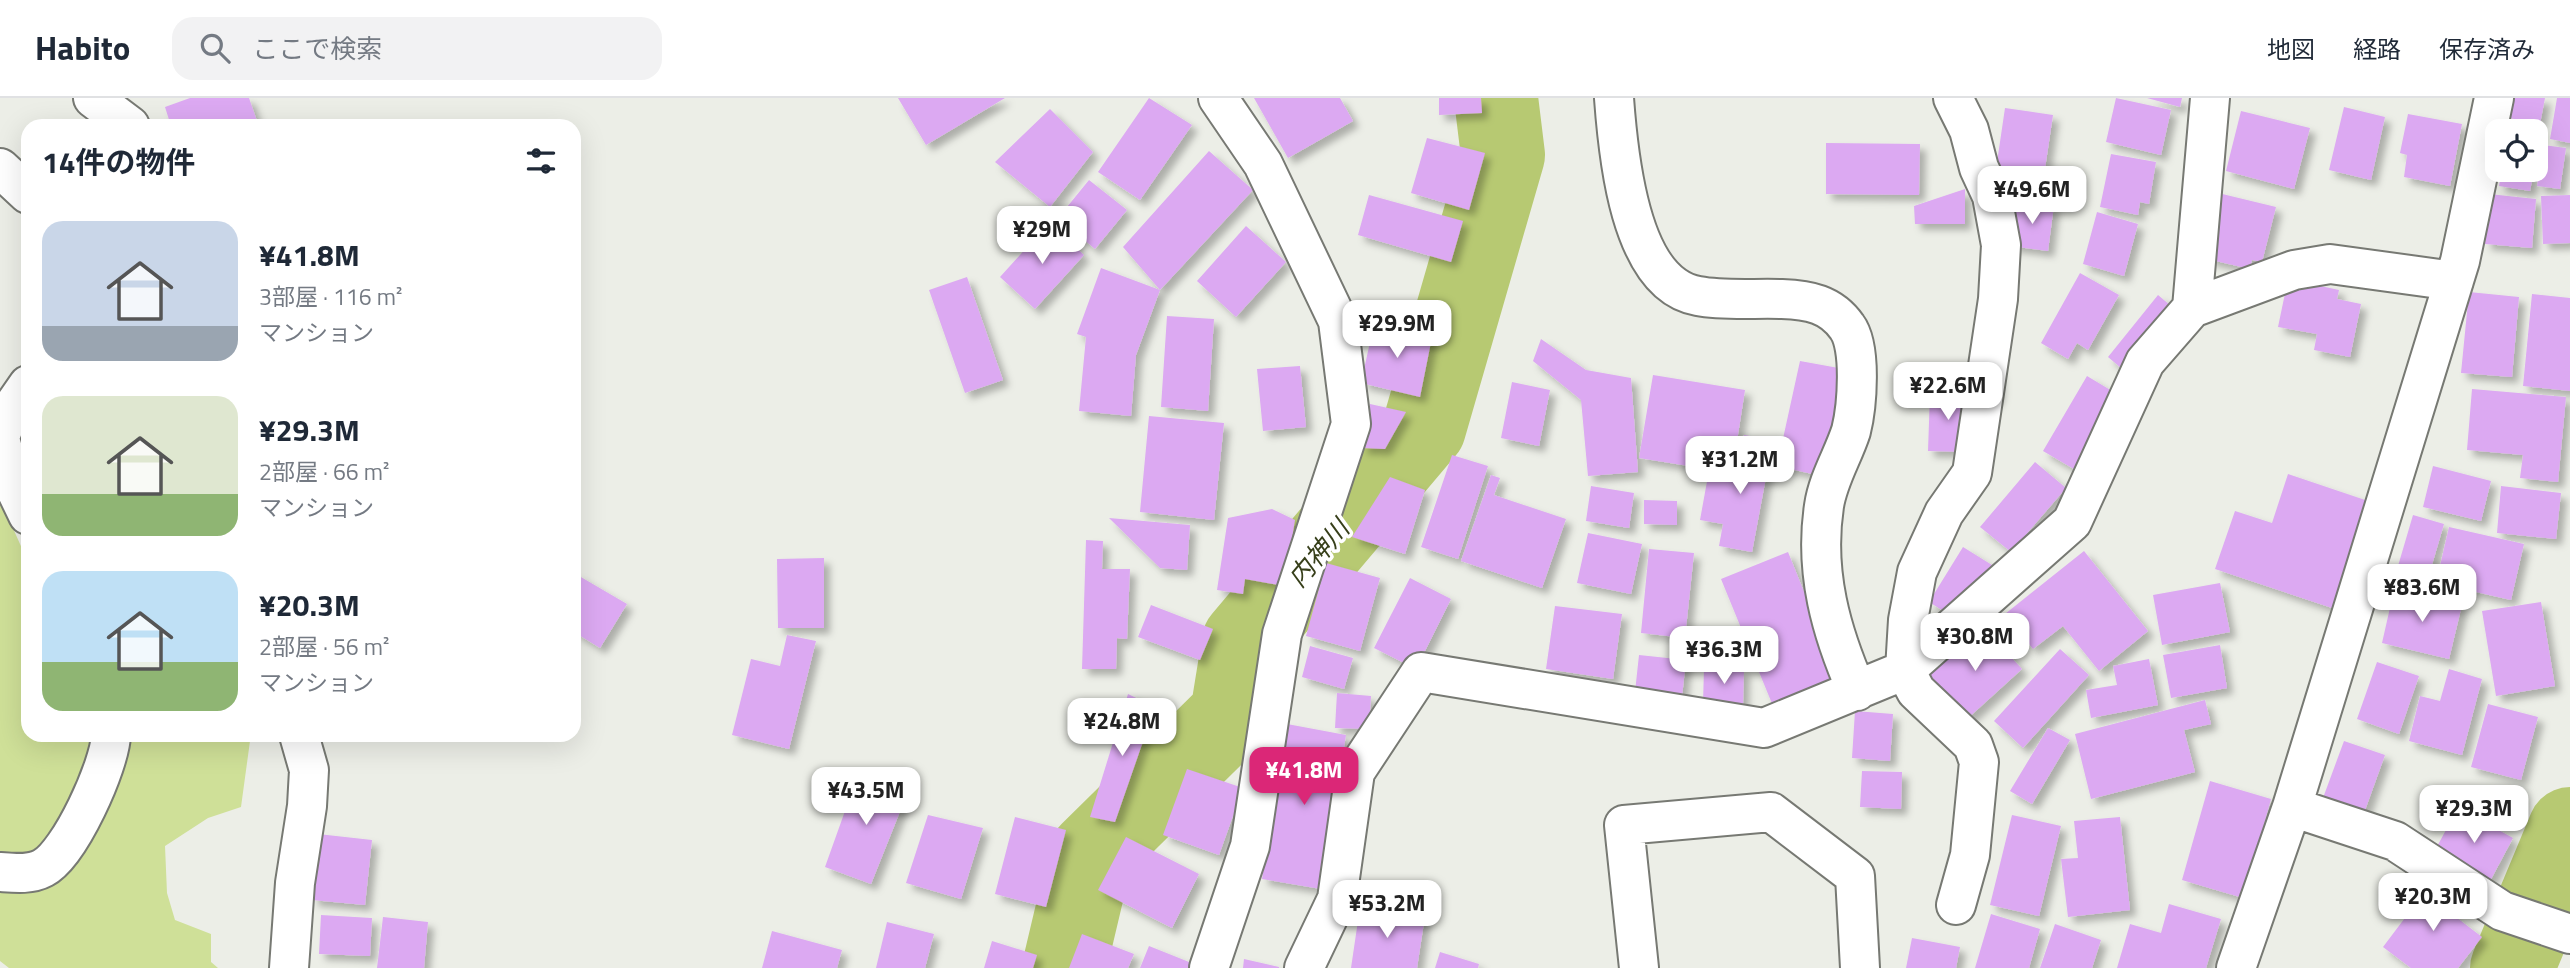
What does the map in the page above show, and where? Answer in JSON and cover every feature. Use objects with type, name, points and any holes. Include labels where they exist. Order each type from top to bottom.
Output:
[{"type":"street","points":[[93,98],[121,119]]},
{"type":"street","points":[[1209,968],[1250,846],[1282,634],[1351,424],[1338,321],[1263,164],[1217,98]]},
{"type":"street","points":[[1614,98],[1628,197],[1645,252],[1660,274],[1696,296],[1806,300],[1828,307],[1848,328],[1856,348],[1856,390],[1851,431],[1824,505],[1822,550],[1824,594],[1837,645],[1857,691]]},
{"type":"street","points":[[1953,98],[1969,130],[1979,168],[1992,196],[2001,245],[1998,299],[1972,472],[1944,513],[1917,572],[1908,620],[1905,670],[1916,691],[1973,745],[1979,762],[1970,855],[1956,905]]},
{"type":"street","points":[[2192,308],[2210,98]]},
{"type":"street","points":[[2236,968],[2292,807],[2454,281],[2494,98]]},
{"type":"street","points":[[0,168],[21,188]]},
{"type":"street","points":[[1304,968],[1337,899],[1354,772],[1422,672],[1764,727],[1905,670],[2072,522],[2145,362],[2192,308],[2294,270],[2330,264],[2454,281]]},
{"type":"street","points":[[21,395],[10,411],[0,438],[13,484],[21,501]]},
{"type":"street","points":[[0,872],[24,873],[44,868],[65,845],[100,780],[109,742]]},
{"type":"street","points":[[289,968],[295,883],[307,806],[309,770],[301,742]]},
{"type":"street","points":[[2292,807],[2395,841],[2516,918],[2561,932]]},
{"type":"street","points":[[1639,968],[1624,825],[1771,812],[1855,876],[1860,968]]},
{"type":"green space","points":[[0,499],[21,546],[21,742],[250,742],[241,807],[208,818],[165,846],[167,893],[175,920],[211,934],[211,962],[218,968],[9,968],[0,961]]},
{"type":"building","points":[[190,98],[249,98],[256,119],[169,119],[165,107]]},
{"type":"building","points":[[898,98],[1005,98],[926,145]]},
{"type":"building","points":[[1149,98],[1192,125],[1140,200],[1098,172]]},
{"type":"building","points":[[1254,98],[1340,98],[1353,121],[1288,158]]},
{"type":"building","points":[[1439,98],[1481,98],[1482,113],[1439,115]]},
{"type":"building","points":[[2116,98],[2171,110],[2161,155],[2106,142]]},
{"type":"building","points":[[2147,98],[2182,98],[2180,107]]},
{"type":"building","points":[[2512,98],[2545,98],[2541,119],[2509,118]]},
{"type":"building","points":[[2557,98],[2570,98],[2570,143],[2550,139]]},
{"type":"building","points":[[2344,107],[2385,117],[2371,180],[2329,170]]},
{"type":"building","points":[[2005,108],[2053,115],[2043,182],[2014,178],[2015,172],[1996,169]]},
{"type":"building","points":[[1050,109],[1093,152],[1050,207],[995,162]]},
{"type":"building","points":[[2241,111],[2310,128],[2294,189],[2226,171]]},
{"type":"building","points":[[2408,114],[2462,124],[2450,186],[2404,177],[2407,155],[2400,153]]},
{"type":"building","points":[[1427,138],[1485,153],[1469,210],[1411,193]]},
{"type":"building","points":[[1826,143],[1920,144],[1919,195],[1826,194]]},
{"type":"building","points":[[2548,146],[2566,148],[2560,189],[2537,186],[2538,182],[2548,182]]},
{"type":"building","points":[[1209,151],[1253,190],[1160,290],[1123,247]]},
{"type":"building","points":[[2111,154],[2156,162],[2149,204],[2140,202],[2138,215],[2100,207]]},
{"type":"building","points":[[1089,180],[1127,210],[1095,249],[1058,218]]},
{"type":"building","points":[[2500,182],[2532,182],[2530,191],[2499,186]]},
{"type":"building","points":[[1965,189],[1965,224],[1915,224],[1914,206]]},
{"type":"building","points":[[2214,192],[2276,207],[2262,262],[2252,260],[2250,269],[2207,259]]},
{"type":"building","points":[[2489,194],[2536,199],[2532,248],[2485,244]]},
{"type":"building","points":[[1369,195],[1463,221],[1451,262],[1358,235]]},
{"type":"building","points":[[2570,195],[2570,243],[2543,244],[2541,196]]},
{"type":"building","points":[[2015,201],[2054,205],[2048,251],[2010,246]]},
{"type":"building","points":[[2097,212],[2138,224],[2124,276],[2083,264]]},
{"type":"building","points":[[1049,223],[1084,255],[1035,309],[1000,277]]},
{"type":"building","points":[[1246,226],[1286,262],[1236,317],[1197,281]]},
{"type":"building","points":[[1101,268],[1160,290],[1136,355],[1131,416],[1079,411],[1086,337],[1077,334]]},
{"type":"building","points":[[2080,273],[2119,295],[2088,350],[2077,343],[2068,359],[2041,343]]},
{"type":"building","points":[[967,277],[1003,380],[965,393],[929,290]]},
{"type":"building","points":[[2288,279],[2339,290],[2337,299],[2361,304],[2350,357],[2314,350],[2317,334],[2278,327]]},
{"type":"building","points":[[2469,292],[2519,297],[2512,377],[2461,373]]},
{"type":"building","points":[[2532,294],[2570,298],[2570,391],[2523,386]]},
{"type":"building","points":[[2158,295],[2177,311],[2127,373],[2108,357]]},
{"type":"building","points":[[1167,316],[1214,319],[1208,411],[1161,407]]},
{"type":"building","points":[[1374,324],[1432,337],[1420,397],[1361,383]]},
{"type":"building","points":[[1541,339],[1586,370],[1631,378],[1638,472],[1588,476],[1581,400],[1533,361]]},
{"type":"building","points":[[1800,361],[1844,369],[1821,476],[1777,466]]},
{"type":"building","points":[[1300,366],[1306,427],[1263,431],[1257,369]]},
{"type":"building","points":[[1653,375],[1745,390],[1732,473],[1639,458]]},
{"type":"building","points":[[2087,376],[2122,397],[2079,472],[2043,451]]},
{"type":"building","points":[[1512,382],[1550,390],[1539,446],[1501,438]]},
{"type":"building","points":[[2472,389],[2566,397],[2558,482],[2520,478],[2523,455],[2467,450]]},
{"type":"building","points":[[1930,393],[1969,394],[1967,452],[1928,451]]},
{"type":"building","points":[[1370,404],[1406,412],[1385,449],[1361,448]]},
{"type":"building","points":[[1149,416],[1224,423],[1214,520],[1140,512]]},
{"type":"building","points":[[1744,435],[1773,440],[1752,552],[1719,546],[1723,524],[1700,520],[1708,476],[1736,482]]},
{"type":"building","points":[[1452,455],[1488,466],[1458,559],[1421,547]]},
{"type":"building","points":[[2035,462],[2066,488],[2011,552],[1980,527]]},
{"type":"building","points":[[2433,466],[2491,481],[2481,521],[2423,507]]},
{"type":"building","points":[[2288,474],[2371,502],[2335,609],[2215,569],[2235,511],[2272,523]]},
{"type":"building","points":[[1491,475],[1500,478],[1494,495],[1566,519],[1542,588],[1461,561]]},
{"type":"building","points":[[1390,477],[1425,490],[1405,554],[1352,537]]},
{"type":"building","points":[[1591,486],[1634,493],[1629,528],[1586,521]]},
{"type":"building","points":[[2501,486],[2561,493],[2556,539],[2497,533]]},
{"type":"building","points":[[1644,500],[1677,501],[1677,525],[1644,524]]},
{"type":"building","points":[[1272,509],[1295,520],[1284,586],[1245,579],[1243,594],[1217,590],[1228,518]]},
{"type":"building","points":[[2413,515],[2444,524],[2429,575],[2398,566]]},
{"type":"building","points":[[1109,518],[1190,525],[1187,570],[1160,568]]},
{"type":"building","points":[[2449,527],[2524,544],[2511,600],[2436,583]]},
{"type":"building","points":[[1588,533],[1642,544],[1631,594],[1577,583]]},
{"type":"building","points":[[1086,540],[1103,541],[1102,569],[1130,569],[1127,639],[1117,638],[1116,669],[1082,669]]},
{"type":"building","points":[[1963,547],[1992,565],[1958,620],[1929,602]]},
{"type":"building","points":[[1649,549],[1694,553],[1685,638],[1641,633]]},
{"type":"building","points":[[2084,551],[2148,631],[2099,671],[2063,626],[2033,649],[2005,614]]},
{"type":"building","points":[[1788,552],[1839,679],[1773,706],[1721,579]]},
{"type":"building","points":[[824,558],[824,628],[778,628],[777,559]]},
{"type":"building","points":[[1326,563],[1380,578],[1360,651],[1306,636]]},
{"type":"building","points":[[581,577],[627,604],[600,648],[581,636]]},
{"type":"building","points":[[1410,578],[1451,599],[1416,669],[1374,648]]},
{"type":"building","points":[[2220,583],[2230,632],[2162,645],[2153,595]]},
{"type":"building","points":[[2394,590],[2462,605],[2449,659],[2382,643]]},
{"type":"building","points":[[2541,602],[2555,686],[2496,696],[2482,611]]},
{"type":"building","points":[[1151,605],[1213,629],[1200,660],[1138,637]]},
{"type":"building","points":[[1555,606],[1622,614],[1613,679],[1546,669]]},
{"type":"building","points":[[1983,627],[2022,669],[1967,719],[1928,676]]},
{"type":"building","points":[[787,635],[816,641],[789,749],[732,735],[751,659],[780,666]]},
{"type":"building","points":[[2220,645],[2227,688],[2171,698],[2163,655]]},
{"type":"building","points":[[1310,646],[1353,658],[1344,689],[1302,677]]},
{"type":"building","points":[[2060,649],[2089,675],[2023,748],[1994,721]]},
{"type":"building","points":[[1639,655],[1686,660],[1682,697],[1635,692]]},
{"type":"building","points":[[2149,659],[2158,705],[2091,718],[2086,690],[2117,685],[2113,666]]},
{"type":"building","points":[[2377,662],[2419,676],[2399,734],[2357,719]]},
{"type":"building","points":[[1704,668],[1744,669],[1743,705],[1703,704]]},
{"type":"building","points":[[2449,669],[2482,679],[2462,755],[2409,741],[2420,696],[2440,701]]},
{"type":"building","points":[[1337,693],[1371,696],[1369,729],[1335,728]]},
{"type":"building","points":[[1128,694],[1155,707],[1115,822],[1090,817]]},
{"type":"building","points":[[2205,700],[2211,724],[2184,730],[2195,772],[2091,799],[2075,734]]},
{"type":"building","points":[[2488,704],[2538,717],[2521,780],[2471,767]]},
{"type":"building","points":[[1855,711],[1893,714],[1890,761],[1852,758]]},
{"type":"building","points":[[1287,724],[1346,735],[1321,889],[1262,879]]},
{"type":"building","points":[[2048,728],[2070,740],[2032,804],[2010,791]]},
{"type":"building","points":[[2344,741],[2385,755],[2364,813],[2323,798]]},
{"type":"building","points":[[860,769],[909,789],[871,884],[825,867]]},
{"type":"building","points":[[1187,769],[1243,788],[1219,855],[1163,835]]},
{"type":"building","points":[[1862,771],[1902,772],[1901,809],[1860,807]]},
{"type":"building","points":[[2210,781],[2271,799],[2243,898],[2182,880]]},
{"type":"building","points":[[2458,808],[2513,838],[2489,883],[2434,852]]},
{"type":"building","points":[[928,815],[983,828],[961,899],[906,883]]},
{"type":"building","points":[[2012,815],[2061,826],[2039,916],[1990,905]]},
{"type":"building","points":[[1015,817],[1066,830],[1046,907],[995,894]]},
{"type":"building","points":[[2120,817],[2130,910],[2068,917],[2061,859],[2078,858],[2074,821]]},
{"type":"building","points":[[318,834],[372,840],[365,905],[312,900]]},
{"type":"building","points":[[1126,837],[1199,874],[1172,928],[1098,890]]},
{"type":"building","points":[[2435,878],[2460,897],[2448,911],[2482,937],[2458,968],[2411,968],[2383,947]]},
{"type":"building","points":[[2169,904],[2221,919],[2206,968],[2117,968],[2130,924],[2161,933]]},
{"type":"building","points":[[1360,907],[1425,916],[1417,968],[1351,968]]},
{"type":"building","points":[[1991,914],[2040,929],[2029,968],[1975,968]]},
{"type":"building","points":[[321,915],[372,918],[370,956],[319,954]]},
{"type":"building","points":[[383,917],[428,922],[424,968],[377,968]]},
{"type":"building","points":[[887,922],[934,934],[925,968],[876,968]]},
{"type":"building","points":[[2055,924],[2101,940],[2092,968],[2040,968]]},
{"type":"building","points":[[772,931],[842,950],[837,968],[762,968]]},
{"type":"building","points":[[1082,934],[1134,954],[1128,968],[1069,968]]},
{"type":"building","points":[[1912,938],[1960,947],[1956,968],[1906,968]]},
{"type":"building","points":[[992,941],[1037,955],[1033,968],[984,968]]},
{"type":"building","points":[[1149,946],[1204,968],[1140,968]]},
{"type":"building","points":[[1440,952],[1479,964],[1478,968],[1435,968]]},
{"type":"building","points":[[1244,959],[1279,967],[1279,968],[1243,968]]},
{"type":"waterway","name":"内神川","points":[[1064,968],[1091,854],[1232,715],[1244,641],[1424,428],[1503,155],[1496,98]]},
{"type":"waterway","points":[[2512,968],[2570,829]]}]
